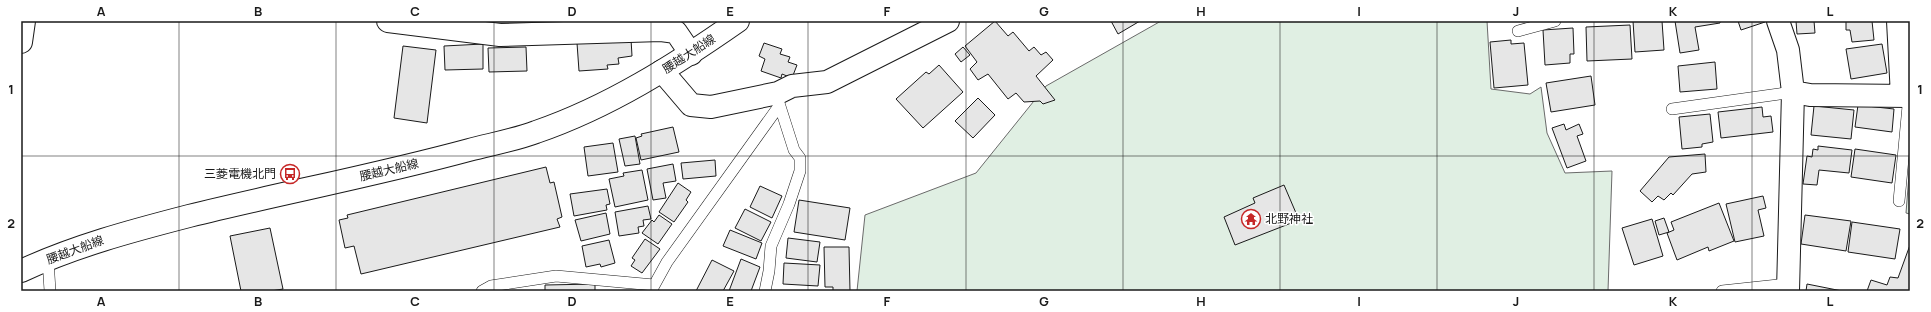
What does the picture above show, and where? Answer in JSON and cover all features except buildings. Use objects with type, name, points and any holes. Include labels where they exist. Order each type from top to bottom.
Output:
[{"type":"street","points":[[21,42],[24,21]]},
{"type":"street","points":[[393,21],[500,35],[661,30],[676,32],[691,54]]},
{"type":"street","name":"腰越大船線","points":[[21,272],[48,259],[128,231],[216,209],[440,158],[536,132],[596,108],[691,54],[738,21]]},
{"type":"street","points":[[662,71],[691,105],[711,107],[778,99],[792,86],[827,82],[948,21]]},
{"type":"street","points":[[1778,21],[1788,50],[1793,92],[1788,287]]},
{"type":"street","points":[[1793,92],[1810,95],[1906,96],[1898,21]]},
{"type":"lane","points":[[1518,31],[1555,21]]},
{"type":"lane","points":[[1672,109],[1793,92]]},
{"type":"lane","points":[[1899,201],[1908,106],[1906,96]]},
{"type":"lane","points":[[482,291],[491,286],[556,276],[652,288],[667,262],[778,99]]},
{"type":"lane","points":[[765,291],[769,271],[771,246],[789,204],[800,171],[800,158],[794,150],[778,99]]},
{"type":"lane","points":[[48,259],[50,291]]},
{"type":"lane","points":[[1722,291],[1788,287]]},
{"type":"green space","points":[[1161,21],[1487,21],[1491,89],[1530,94],[1541,87],[1547,133],[1565,173],[1612,171],[1608,291],[857,291],[865,215],[976,173],[1046,86]]},
{"type":"green space","points":[[1910,162],[1910,214],[1906,213]]},
{"type":"place","name":"三菱電機北門","points":[[290,174]]},
{"type":"place","name":"北野神社","points":[[1251,219]]}]
